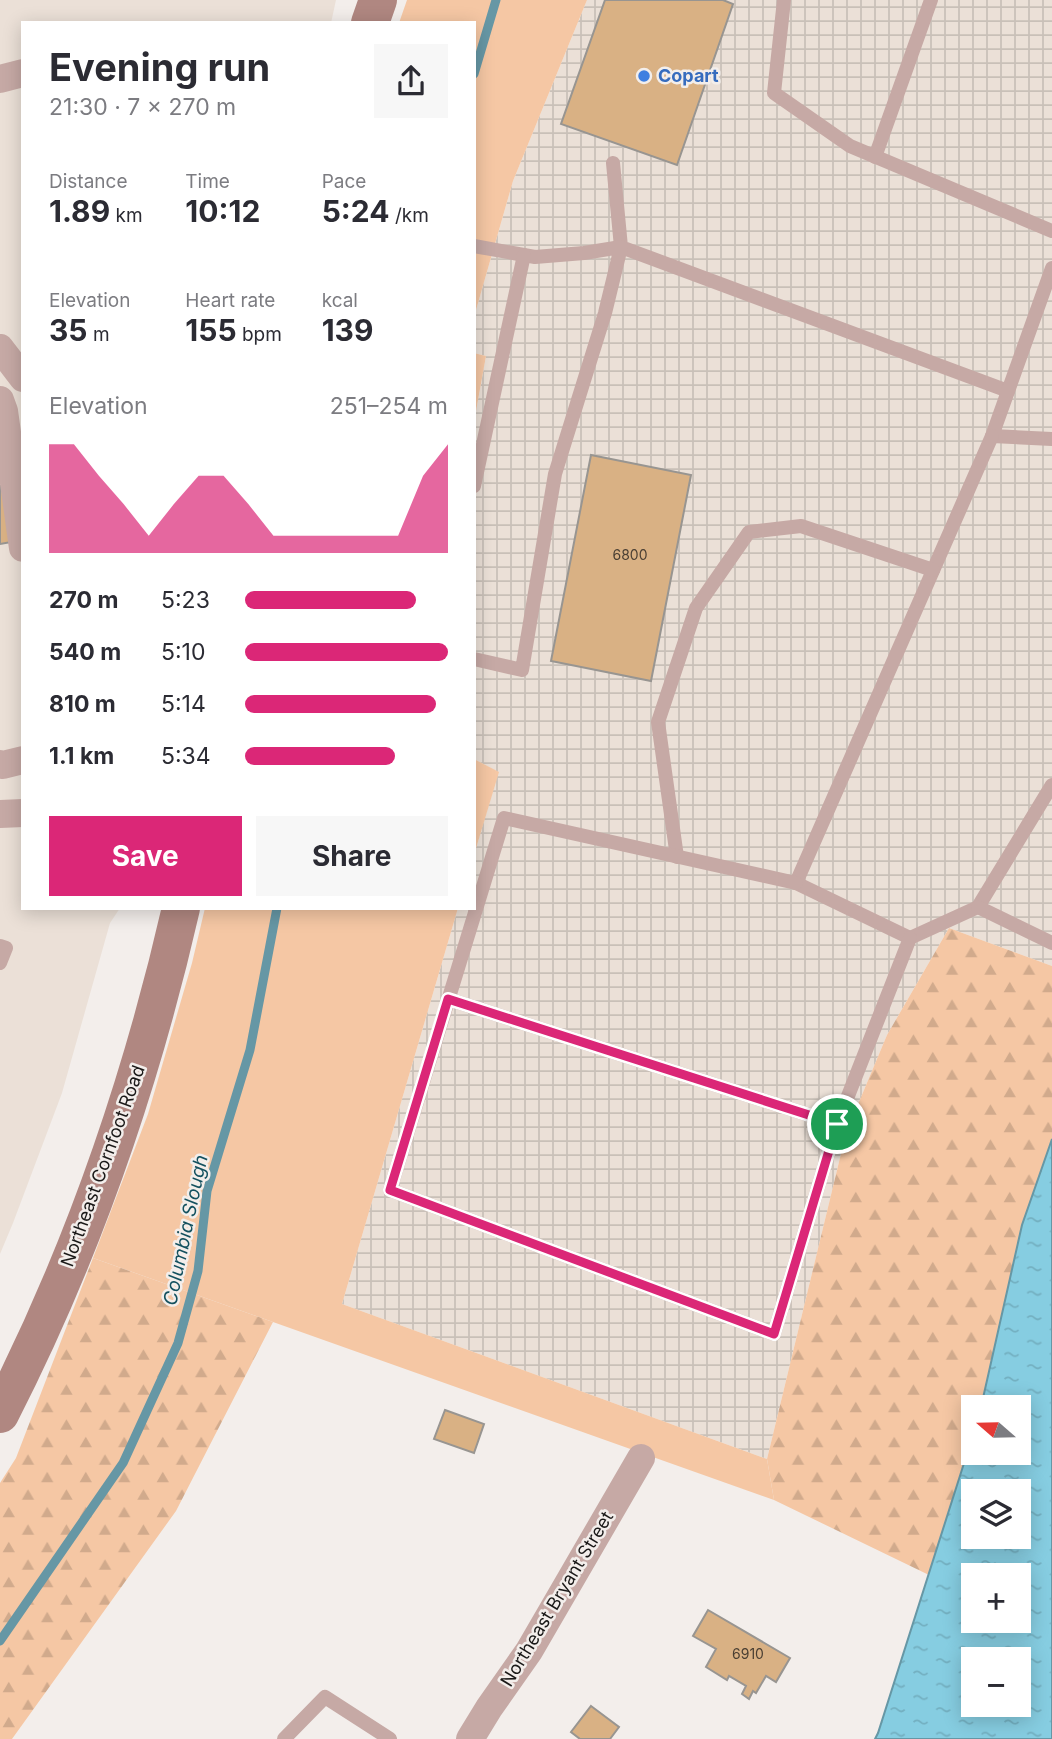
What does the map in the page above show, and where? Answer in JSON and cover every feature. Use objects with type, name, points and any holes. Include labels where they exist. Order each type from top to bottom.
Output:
[{"type":"street","points":[[371,21],[378,0]]},
{"type":"street","points":[[0,79],[21,74]]},
{"type":"street","points":[[0,348],[21,374]]},
{"type":"street","points":[[7,408],[21,530]]},
{"type":"street","points":[[0,764],[21,760]]},
{"type":"street","points":[[0,814],[21,813]]},
{"type":"street","name":"Northeast Cornfoot Road","points":[[0,1414],[62,1280],[114,1145],[148,1040],[181,910]]},
{"type":"street","name":"Northeast Bryant Street","points":[[470,1739],[529,1651],[641,1458]]},
{"type":"lane","points":[[784,0],[774,93],[849,146],[1052,231]]},
{"type":"lane","points":[[875,157],[931,0]]},
{"type":"lane","points":[[476,659],[522,670],[555,474],[604,313],[621,247],[614,163]]},
{"type":"lane","points":[[476,246],[535,257],[621,247],[1008,391]]},
{"type":"lane","points":[[476,477],[524,255]]},
{"type":"lane","points":[[796,883],[992,436],[1052,268]]},
{"type":"lane","points":[[992,436],[1052,439]]},
{"type":"lane","points":[[677,857],[658,722],[696,608],[749,532],[800,526],[933,570]]},
{"type":"lane","points":[[476,910],[390,1190],[774,1334],[837,1124],[910,938],[978,907],[1052,785]]},
{"type":"lane","points":[[476,908],[504,818],[796,883],[910,938]]},
{"type":"lane","points":[[978,907],[1052,943]]},
{"type":"lane","points":[[0,946],[6,948],[0,963]]},
{"type":"lane","points":[[448,999],[837,1124]]},
{"type":"lane","points":[[284,1739],[325,1697],[390,1739]]},
{"type":"shaded area","points":[[0,0],[336,0],[331,21],[21,21],[21,910],[119,910],[110,923],[62,1093],[0,1254]]},
{"type":"shaded area","points":[[587,0],[1052,0],[1052,966],[949,928],[887,1035],[846,1133],[767,1459],[342,1304],[457,910],[476,910],[476,848],[498,772],[476,760],[476,411],[486,356],[476,354],[476,310],[513,181]]},
{"type":"green space","points":[[407,0],[587,0],[513,181],[476,310],[476,21],[400,21]]},
{"type":"green space","points":[[476,354],[486,356],[476,411]]},
{"type":"green space","points":[[476,760],[499,772],[476,848]]},
{"type":"green space","points":[[205,910],[457,910],[342,1304],[767,1459],[774,1500],[93,1258],[148,1114]]},
{"type":"green space","points":[[949,928],[1052,966],[1052,1139],[1022,1225],[984,1395],[961,1395],[961,1465],[964,1465],[929,1575],[774,1500],[767,1459],[846,1133],[887,1035]]},
{"type":"green space","points":[[93,1258],[273,1322],[176,1511],[12,1739],[0,1739],[0,1483],[16,1458]]},
{"type":"water","points":[[1052,1139],[1052,1739],[875,1739],[963,1465],[1031,1465],[1031,1395],[984,1395],[1022,1225]]},
{"type":"building","points":[[605,0],[723,0],[733,4],[677,165],[561,124]]},
{"type":"building","points":[[591,455],[691,475],[651,681],[551,661]]},
{"type":"building","points":[[21,482],[21,540],[0,544],[0,486]]},
{"type":"building","points":[[445,1410],[484,1424],[474,1453],[434,1439]]},
{"type":"building","points":[[708,1610],[790,1658],[776,1682],[766,1676],[749,1699],[742,1694],[746,1686],[729,1676],[727,1680],[706,1667],[716,1649],[693,1636]]},
{"type":"building","points":[[591,1706],[619,1727],[610,1739],[580,1739],[571,1732]]},
{"type":"waterway","name":"Columbia Slough","points":[[476,67],[496,0]]},
{"type":"waterway","name":"Columbia Slough","points":[[0,1641],[123,1463],[178,1343],[198,1271],[207,1191],[250,1050],[277,910]]},
{"type":"place","name":"Copart","points":[[644,76]]},
{"type":"route","points":[[448,999],[837,1124],[774,1334],[390,1190],[448,999]]}]
